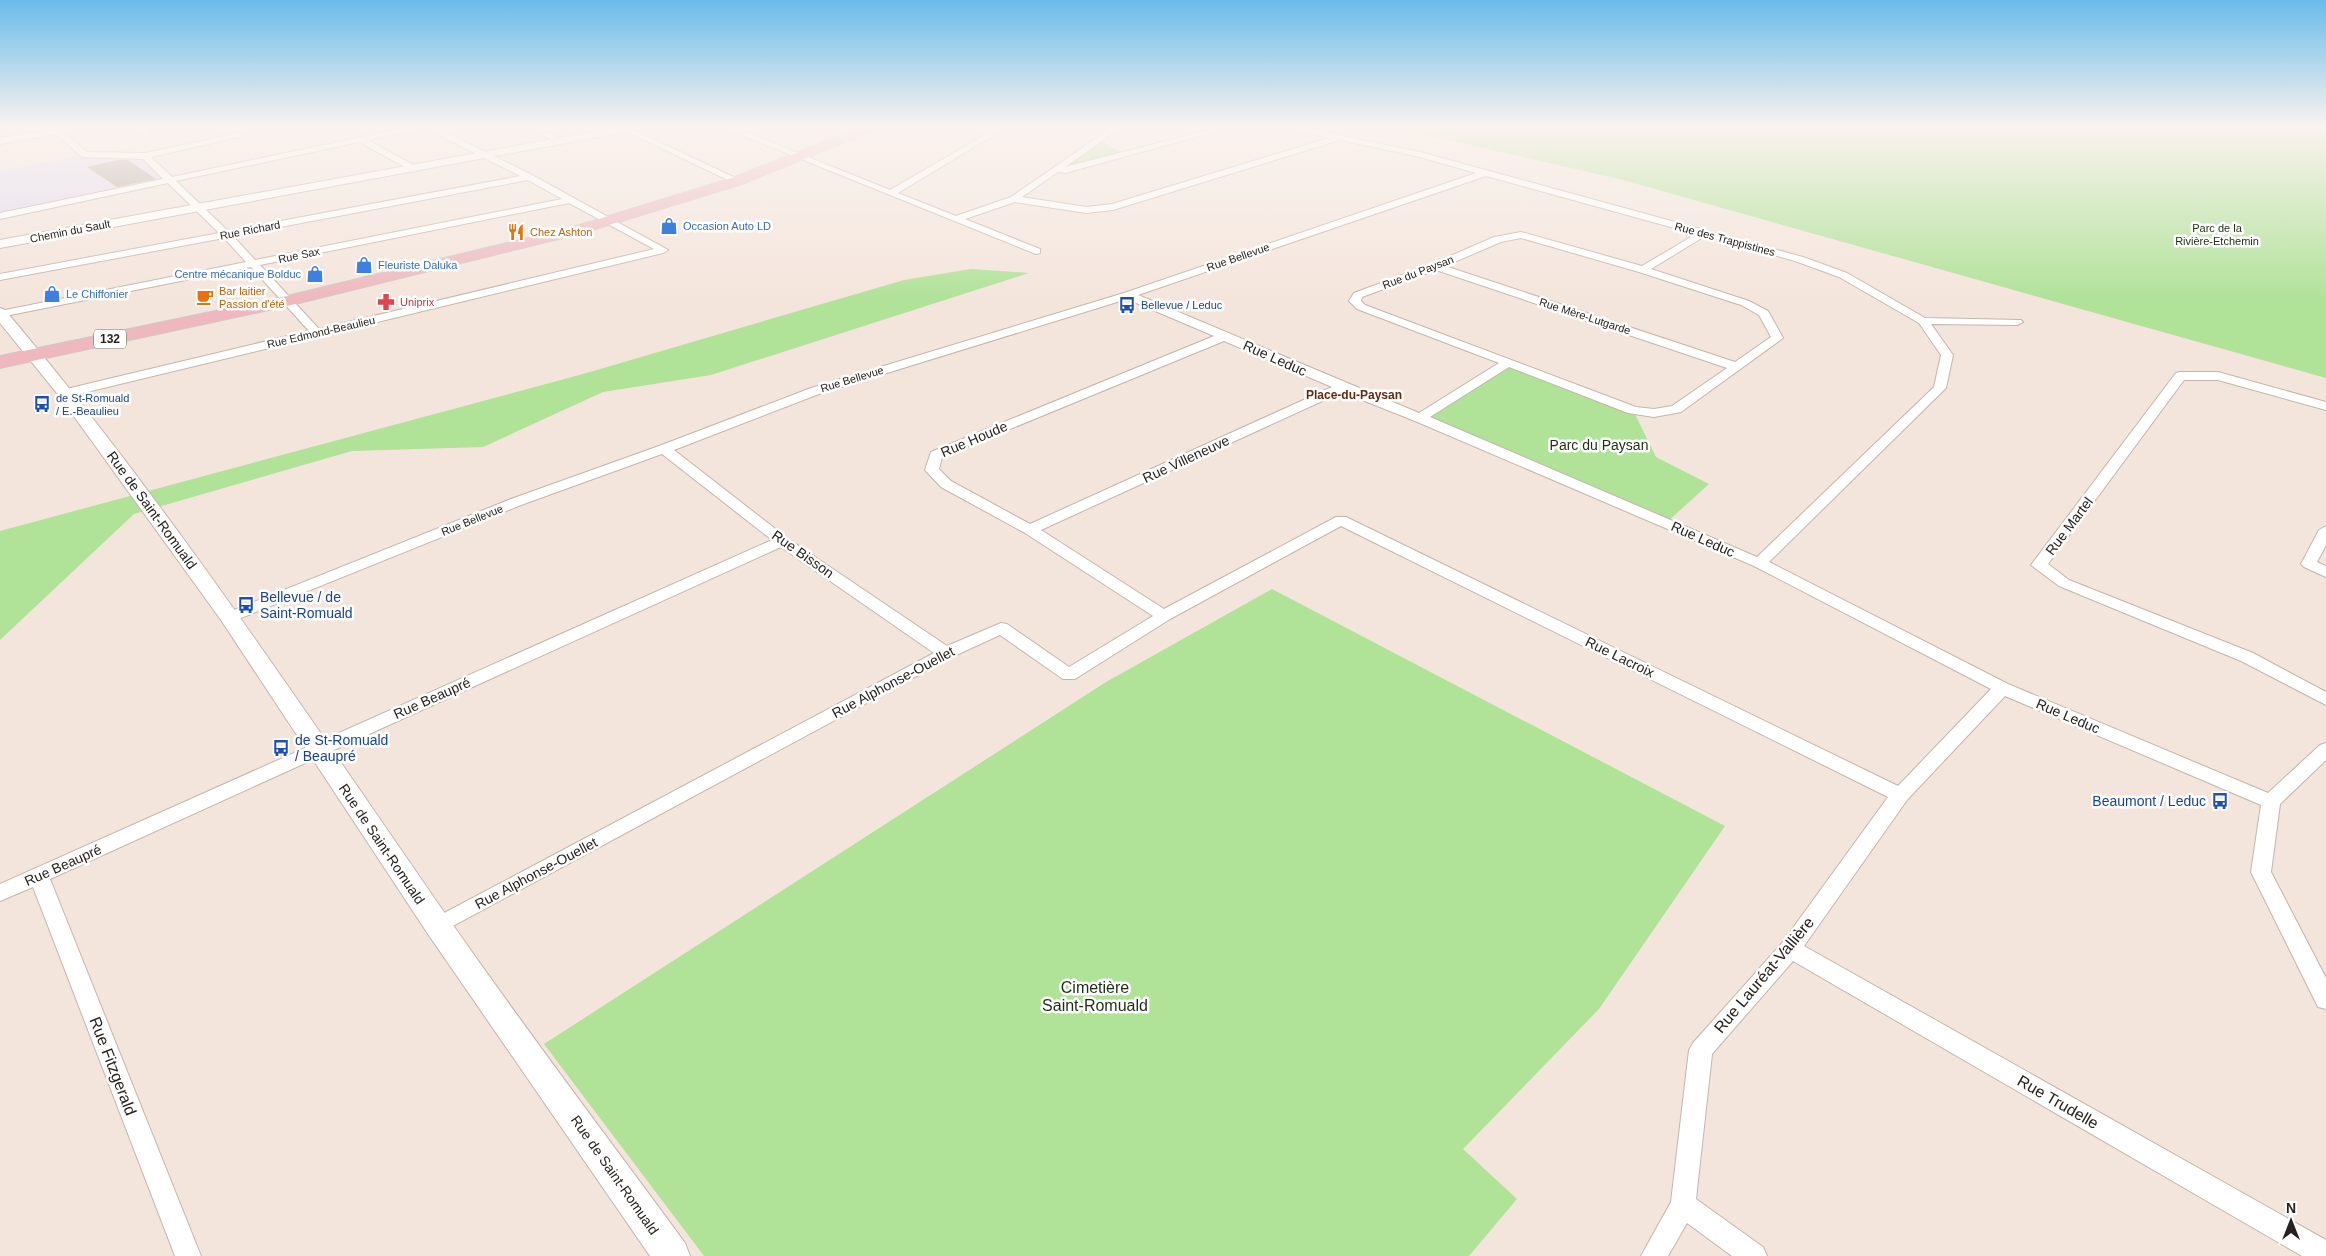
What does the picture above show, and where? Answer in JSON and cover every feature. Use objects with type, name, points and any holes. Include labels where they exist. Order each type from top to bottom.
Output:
[{"type":"main road","name":"132","points":[[0,362],[287,301],[438,266],[610,221],[726,185]]},
{"type":"street","points":[[0,216],[150,185]]},
{"type":"street","points":[[176,185],[226,234],[317,333]]},
{"type":"street","name":"Chemin du Sault","points":[[0,244],[325,185]]},
{"type":"street","name":"Rue Richard","points":[[0,277],[489,185]]},
{"type":"street","points":[[542,185],[610,221]]},
{"type":"street","points":[[870,185],[1036,251]]},
{"type":"street","points":[[891,193],[905,185]]},
{"type":"street","points":[[956,219],[1014,199],[1036,185]]},
{"type":"street","points":[[1014,199],[1086,210],[1113,207],[1187,185]]},
{"type":"street","name":"Rue Bellevue","points":[[230,617],[516,502],[664,450],[815,390],[1128,294],[1448,185]]},
{"type":"street","name":"Rue des Trappistines","points":[[1530,185],[1800,259],[1843,275],[1923,321],[1947,355],[1940,388],[1759,563]]},
{"type":"street","name":"Rue Sax","points":[[0,314],[569,200]]},
{"type":"street","name":"Rue Edmond-Beaulieu","points":[[66,393],[663,250],[610,221]]},
{"type":"street","points":[[1642,270],[1704,234]]},
{"type":"street","name":"Rue du Paysan","points":[[1521,235],[1642,270],[1745,303],[1764,313],[1777,338],[1734,366],[1676,409],[1654,413],[1633,410],[1361,307],[1356,301],[1358,295],[1436,266],[1498,239],[1521,235]]},
{"type":"street","name":"Rue Mère-Lutgarde","points":[[1436,266],[1734,366]]},
{"type":"street","name":"Rue Leduc","points":[[1128,294],[1342,388],[1420,418],[1759,563],[2002,688],[2271,802]]},
{"type":"street","name":"Rue de Saint-Romuald","points":[[0,314],[36,354],[66,393],[230,617],[438,926],[672,1256]]},
{"type":"street","name":"Rue des Trappistines","points":[[1923,321],[2017,322]]},
{"type":"street","name":"Rue Houde","points":[[1164,616],[1030,530],[946,484],[932,470],[936,455],[1226,336]]},
{"type":"street","points":[[1420,418],[1508,362]]},
{"type":"street","name":"Rue Martel","points":[[2326,406],[2218,376],[2180,376],[2039,565],[2064,583],[2247,657],[2326,699]]},
{"type":"street","name":"Rue Villeneuve","points":[[1030,530],[1342,388]]},
{"type":"street","name":"Rue Bisson","points":[[664,450],[782,541],[946,653]]},
{"type":"street","name":"Rue Alphonse-Ouellet","points":[[438,926],[946,653],[1001,628],[1069,675],[1164,616],[1341,520]]},
{"type":"street","name":"Rue Lacroix","points":[[1341,520],[1900,795]]},
{"type":"street","points":[[2326,530],[2309,564],[2326,572]]},
{"type":"street","name":"Rue Beaupré","points":[[0,893],[782,541]]},
{"type":"street","name":"Rue Lauréat-Vallière","points":[[1654,1256],[1683,1205],[1701,1050],[1790,949],[1900,795],[2002,688]]},
{"type":"street","points":[[2326,749],[2271,802],[2261,872],[2326,1000]]},
{"type":"street","name":"Rue Fitzgerald","points":[[39,876],[188,1256]]},
{"type":"street","name":"Rue Trudelle","points":[[1790,949],[2326,1255]]},
{"type":"street","points":[[1683,1205],[1754,1256]]},
{"type":"shaded area","points":[[0,185],[150,185],[0,216]]},
{"type":"green space","name":"Parc de la Rivière-Etchemin","points":[[1639,185],[2326,185],[2326,378]]},
{"type":"green space","points":[[971,269],[1029,273],[711,375],[603,392],[483,447],[352,451],[134,514],[0,640],[0,531],[583,374],[904,280]]},
{"type":"green space","name":"Parc du Paysan","points":[[1508,362],[1633,410],[1656,457],[1709,484],[1666,523],[1420,418]]},
{"type":"green space","name":"Cimetière Saint-Romuald","points":[[1272,589],[1725,826],[1599,1009],[1463,1149],[1517,1199],[1469,1256],[704,1256],[544,1044],[1106,682]]},
{"type":"building","points":[[113,185],[129,185],[117,187]]},
{"type":"place","name":"Occasion Auto LD","points":[[669,226]]},
{"type":"place","name":"Chez Ashton","points":[[516,232]]},
{"type":"place","name":"Fleuriste Daluka","points":[[364,265]]},
{"type":"place","name":"Centre mécanique Bolduc","points":[[315,274]]},
{"type":"place","name":"Le Chiffonier","points":[[52,294]]},
{"type":"place","name":"Bar laitier Passion d'été","points":[[205,297]]},
{"type":"place","name":"Uniprix","points":[[386,302]]},
{"type":"place","name":"Bellevue / Leduc","points":[[1127,305]]},
{"type":"place","name":"de St-Romuald / E.-Beaulieu","points":[[42,404]]},
{"type":"place","name":"Bellevue / de Saint-Romuald","points":[[246,605]]},
{"type":"place","name":"de St-Romuald / Beaupré","points":[[281,748]]},
{"type":"place","name":"Beaumont / Leduc","points":[[2220,801]]},
{"type":"district","name":"Place-du-Paysan","points":[[1354,395]]}]
